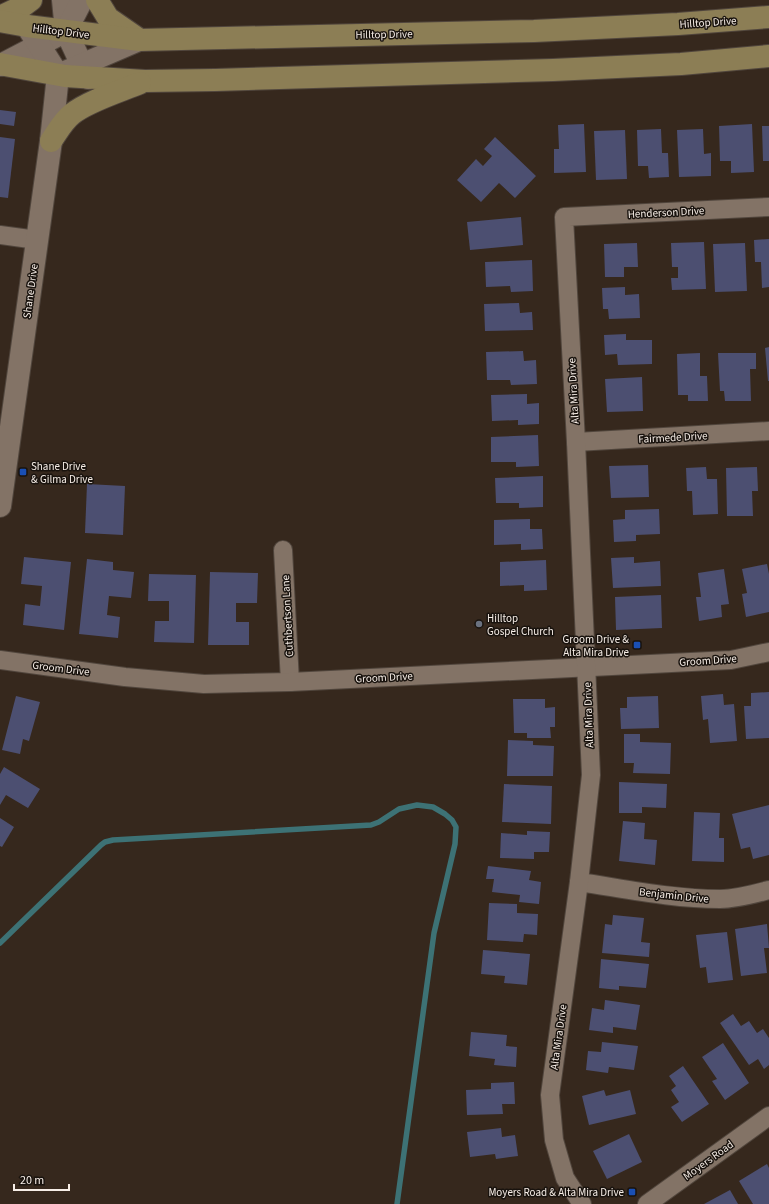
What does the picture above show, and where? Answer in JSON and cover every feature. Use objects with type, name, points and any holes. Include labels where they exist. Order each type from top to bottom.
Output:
[{"type":"main road","points":[[0,17],[23,6],[31,0]]},
{"type":"main road","points":[[98,0],[108,18],[139,40]]},
{"type":"main road","name":"Hilltop Drive","points":[[0,21],[139,40],[534,31],[678,24],[769,17]]},
{"type":"main road","points":[[0,64],[58,75],[85,71],[145,81],[286,79],[553,70],[681,64],[769,56]]},
{"type":"main road","points":[[52,141],[64,122],[73,113],[88,105],[145,81]]},
{"type":"street","points":[[64,0],[66,31],[85,71],[139,40]]},
{"type":"street","points":[[0,64],[66,31],[82,0]]},
{"type":"street","points":[[28,26],[58,75]]},
{"type":"street","name":"Shane Drive","points":[[0,506],[4,444],[52,141],[58,75]]},
{"type":"street","name":"Henderson Drive","points":[[564,217],[769,207]]},
{"type":"street","name":"Alta Mira Drive","points":[[564,217],[587,667],[591,775],[579,882],[550,1095],[554,1140],[565,1178],[582,1204]]},
{"type":"street","points":[[0,235],[37,240]]},
{"type":"street","name":"Fairmede Drive","points":[[576,442],[769,431]]},
{"type":"street","name":"Cuthbertson Lane","points":[[283,550],[290,682]]},
{"type":"street","name":"Groom Drive","points":[[0,660],[125,677],[204,684],[290,682],[732,660],[769,652]]},
{"type":"street","name":"Benjamin Drive","points":[[579,882],[666,896],[722,899],[769,890]]},
{"type":"street","name":"Moyers Road","points":[[647,1204],[769,1116]]},
{"type":"building","points":[[0,110],[16,112],[14,126],[0,124]]},
{"type":"building","points":[[584,124],[586,172],[554,173],[554,149],[559,149],[558,125]]},
{"type":"building","points":[[752,124],[754,172],[731,173],[731,161],[720,161],[719,126]]},
{"type":"building","points":[[762,126],[769,126],[769,161],[763,161]]},
{"type":"building","points":[[661,129],[662,153],[668,153],[669,177],[649,178],[648,166],[638,166],[637,130]]},
{"type":"building","points":[[703,129],[704,154],[711,153],[711,176],[679,177],[677,130]]},
{"type":"building","points":[[625,130],[627,179],[596,180],[594,131]]},
{"type":"building","points":[[0,137],[15,139],[8,198],[0,197]]},
{"type":"building","points":[[495,137],[536,176],[515,198],[499,183],[481,202],[457,180],[476,159],[483,166],[492,156],[484,149]]},
{"type":"building","points":[[521,217],[523,245],[470,250],[467,222]]},
{"type":"building","points":[[769,239],[769,287],[762,288],[761,262],[755,262],[754,240]]},
{"type":"building","points":[[704,242],[706,289],[672,290],[671,278],[678,278],[678,267],[672,267],[671,243]]},
{"type":"building","points":[[637,243],[638,267],[624,267],[624,277],[605,277],[604,244]]},
{"type":"building","points":[[745,243],[747,291],[715,292],[713,244]]},
{"type":"building","points":[[532,260],[533,291],[511,292],[510,286],[486,287],[485,262]]},
{"type":"building","points":[[625,287],[625,295],[639,294],[640,318],[609,319],[608,309],[603,309],[602,288]]},
{"type":"building","points":[[519,303],[520,313],[532,312],[533,330],[485,331],[484,304]]},
{"type":"building","points":[[626,334],[626,340],[652,340],[652,364],[618,365],[617,354],[605,355],[604,335]]},
{"type":"building","points":[[769,347],[769,381],[768,381],[765,348]]},
{"type":"building","points":[[523,351],[524,361],[536,360],[537,384],[511,385],[510,380],[487,380],[486,352]]},
{"type":"building","points":[[700,353],[700,376],[707,376],[708,401],[688,401],[688,395],[678,395],[677,354]]},
{"type":"building","points":[[718,353],[756,353],[756,369],[750,369],[751,401],[725,401],[724,391],[720,391]]},
{"type":"building","points":[[642,377],[643,411],[607,412],[605,379]]},
{"type":"building","points":[[527,394],[527,404],[539,403],[539,424],[518,425],[518,420],[492,421],[491,395]]},
{"type":"building","points":[[538,435],[539,466],[516,467],[516,462],[491,462],[491,437]]},
{"type":"building","points":[[648,465],[649,497],[611,498],[609,466]]},
{"type":"building","points":[[706,467],[707,479],[717,479],[718,514],[693,515],[692,491],[687,491],[686,468]]},
{"type":"building","points":[[757,467],[758,491],[752,491],[753,516],[727,516],[726,468]]},
{"type":"building","points":[[543,476],[543,507],[519,508],[519,503],[496,503],[495,478]]},
{"type":"building","points":[[87,484],[125,486],[123,535],[85,533]]},
{"type":"building","points":[[659,509],[660,534],[636,535],[636,541],[614,542],[613,520],[625,519],[625,510]]},
{"type":"building","points":[[530,519],[530,529],[542,529],[543,549],[521,550],[521,544],[494,545],[494,520]]},
{"type":"building","points":[[24,557],[71,562],[64,630],[23,625],[25,604],[40,606],[42,586],[21,584]]},
{"type":"building","points":[[634,557],[634,563],[660,561],[661,586],[613,588],[611,558]]},
{"type":"building","points":[[87,559],[113,562],[113,570],[134,572],[131,598],[109,596],[107,615],[120,617],[118,638],[79,634]]},
{"type":"building","points":[[546,560],[547,590],[524,591],[524,585],[500,586],[500,562]]},
{"type":"building","points":[[767,564],[769,574],[769,612],[746,617],[742,594],[747,593],[742,569]]},
{"type":"building","points":[[724,569],[729,604],[721,605],[722,617],[699,621],[696,597],[701,597],[698,573]]},
{"type":"building","points":[[210,572],[258,573],[257,603],[236,603],[236,622],[249,622],[249,645],[208,645]]},
{"type":"building","points":[[149,574],[196,575],[194,643],[154,642],[155,621],[169,621],[169,601],[148,601]]},
{"type":"building","points":[[661,595],[662,628],[616,630],[615,597]]},
{"type":"building","points":[[769,692],[769,738],[746,739],[744,706],[751,706],[751,693]]},
{"type":"building","points":[[723,694],[724,705],[734,704],[737,741],[710,743],[708,719],[703,720],[701,696]]},
{"type":"building","points":[[16,696],[40,702],[29,741],[23,739],[20,754],[2,750]]},
{"type":"building","points":[[658,696],[659,728],[621,729],[620,708],[627,708],[627,697]]},
{"type":"building","points":[[513,699],[545,699],[545,708],[555,707],[555,727],[550,727],[551,738],[527,738],[527,733],[514,733]]},
{"type":"building","points":[[624,734],[640,734],[640,742],[671,743],[670,774],[633,773],[634,763],[624,763]]},
{"type":"building","points":[[508,740],[533,741],[533,745],[554,746],[553,776],[507,776]]},
{"type":"building","points":[[4,767],[40,789],[28,808],[6,795],[0,805],[0,774]]},
{"type":"building","points":[[619,782],[667,784],[666,808],[642,807],[642,813],[619,813]]},
{"type":"building","points":[[504,784],[552,786],[551,824],[502,822]]},
{"type":"building","points":[[769,805],[769,855],[753,859],[750,847],[741,849],[732,814]]},
{"type":"building","points":[[694,812],[720,813],[719,838],[724,838],[724,862],[692,861]]},
{"type":"building","points":[[0,818],[14,827],[2,847],[0,846]]},
{"type":"building","points":[[623,821],[645,823],[644,839],[657,840],[655,865],[619,861]]},
{"type":"building","points":[[527,831],[550,832],[549,852],[534,852],[534,859],[500,858],[501,833],[527,835]]},
{"type":"building","points":[[488,866],[531,871],[529,880],[541,882],[539,904],[519,902],[520,895],[492,892],[494,879],[486,879]]},
{"type":"building","points":[[489,903],[517,904],[517,913],[538,914],[537,935],[524,934],[523,942],[487,940]]},
{"type":"building","points":[[613,915],[644,918],[641,942],[650,943],[649,957],[602,953],[605,924],[612,925]]},
{"type":"building","points":[[767,924],[769,948],[764,948],[767,973],[741,976],[735,929]]},
{"type":"building","points":[[727,932],[733,980],[708,983],[706,967],[700,968],[696,935]]},
{"type":"building","points":[[483,950],[530,954],[527,985],[504,983],[505,976],[481,974]]},
{"type":"building","points":[[601,959],[649,964],[646,988],[619,986],[619,990],[599,988]]},
{"type":"building","points":[[605,1000],[640,1005],[636,1030],[613,1027],[613,1033],[589,1030],[592,1008],[604,1010]]},
{"type":"building","points":[[733,1014],[741,1026],[749,1021],[757,1033],[763,1029],[769,1038],[769,1065],[764,1069],[758,1059],[749,1065],[720,1023]]},
{"type":"building","points":[[471,1032],[507,1035],[506,1046],[517,1047],[516,1067],[494,1065],[495,1059],[469,1056]]},
{"type":"building","points":[[602,1042],[638,1046],[634,1070],[609,1067],[608,1073],[586,1070],[588,1051],[601,1052]]},
{"type":"building","points":[[723,1043],[749,1083],[725,1100],[712,1081],[717,1079],[702,1057]]},
{"type":"building","points":[[683,1066],[709,1104],[682,1122],[671,1107],[679,1102],[671,1090],[676,1086],[669,1076]]},
{"type":"building","points":[[514,1082],[515,1104],[502,1104],[503,1114],[467,1115],[466,1090],[491,1089],[491,1083]]},
{"type":"building","points":[[604,1090],[606,1096],[630,1090],[636,1114],[589,1125],[582,1096]]},
{"type":"building","points":[[501,1128],[502,1137],[515,1135],[518,1156],[496,1159],[495,1154],[470,1157],[467,1132]]},
{"type":"building","points":[[629,1134],[642,1162],[607,1179],[593,1151]]},
{"type":"building","points":[[767,1164],[769,1168],[769,1204],[753,1204],[739,1181]]},
{"type":"building","points":[[730,1190],[738,1204],[704,1204]]},
{"type":"waterway","points":[[0,943],[105,842],[113,840],[371,825],[379,822],[399,809],[417,805],[433,807],[445,814],[452,820],[456,827],[455,844],[434,933],[397,1204]]},
{"type":"place","name":"Shane Drive & Gilma Drive","points":[[23,472]]},
{"type":"place","name":"Hilltop Gospel Church","points":[[479,624]]},
{"type":"place","name":"Groom Drive & Alta Mira Drive","points":[[637,645]]},
{"type":"place","name":"Moyers Road & Alta Mira Drive","points":[[632,1192]]}]
